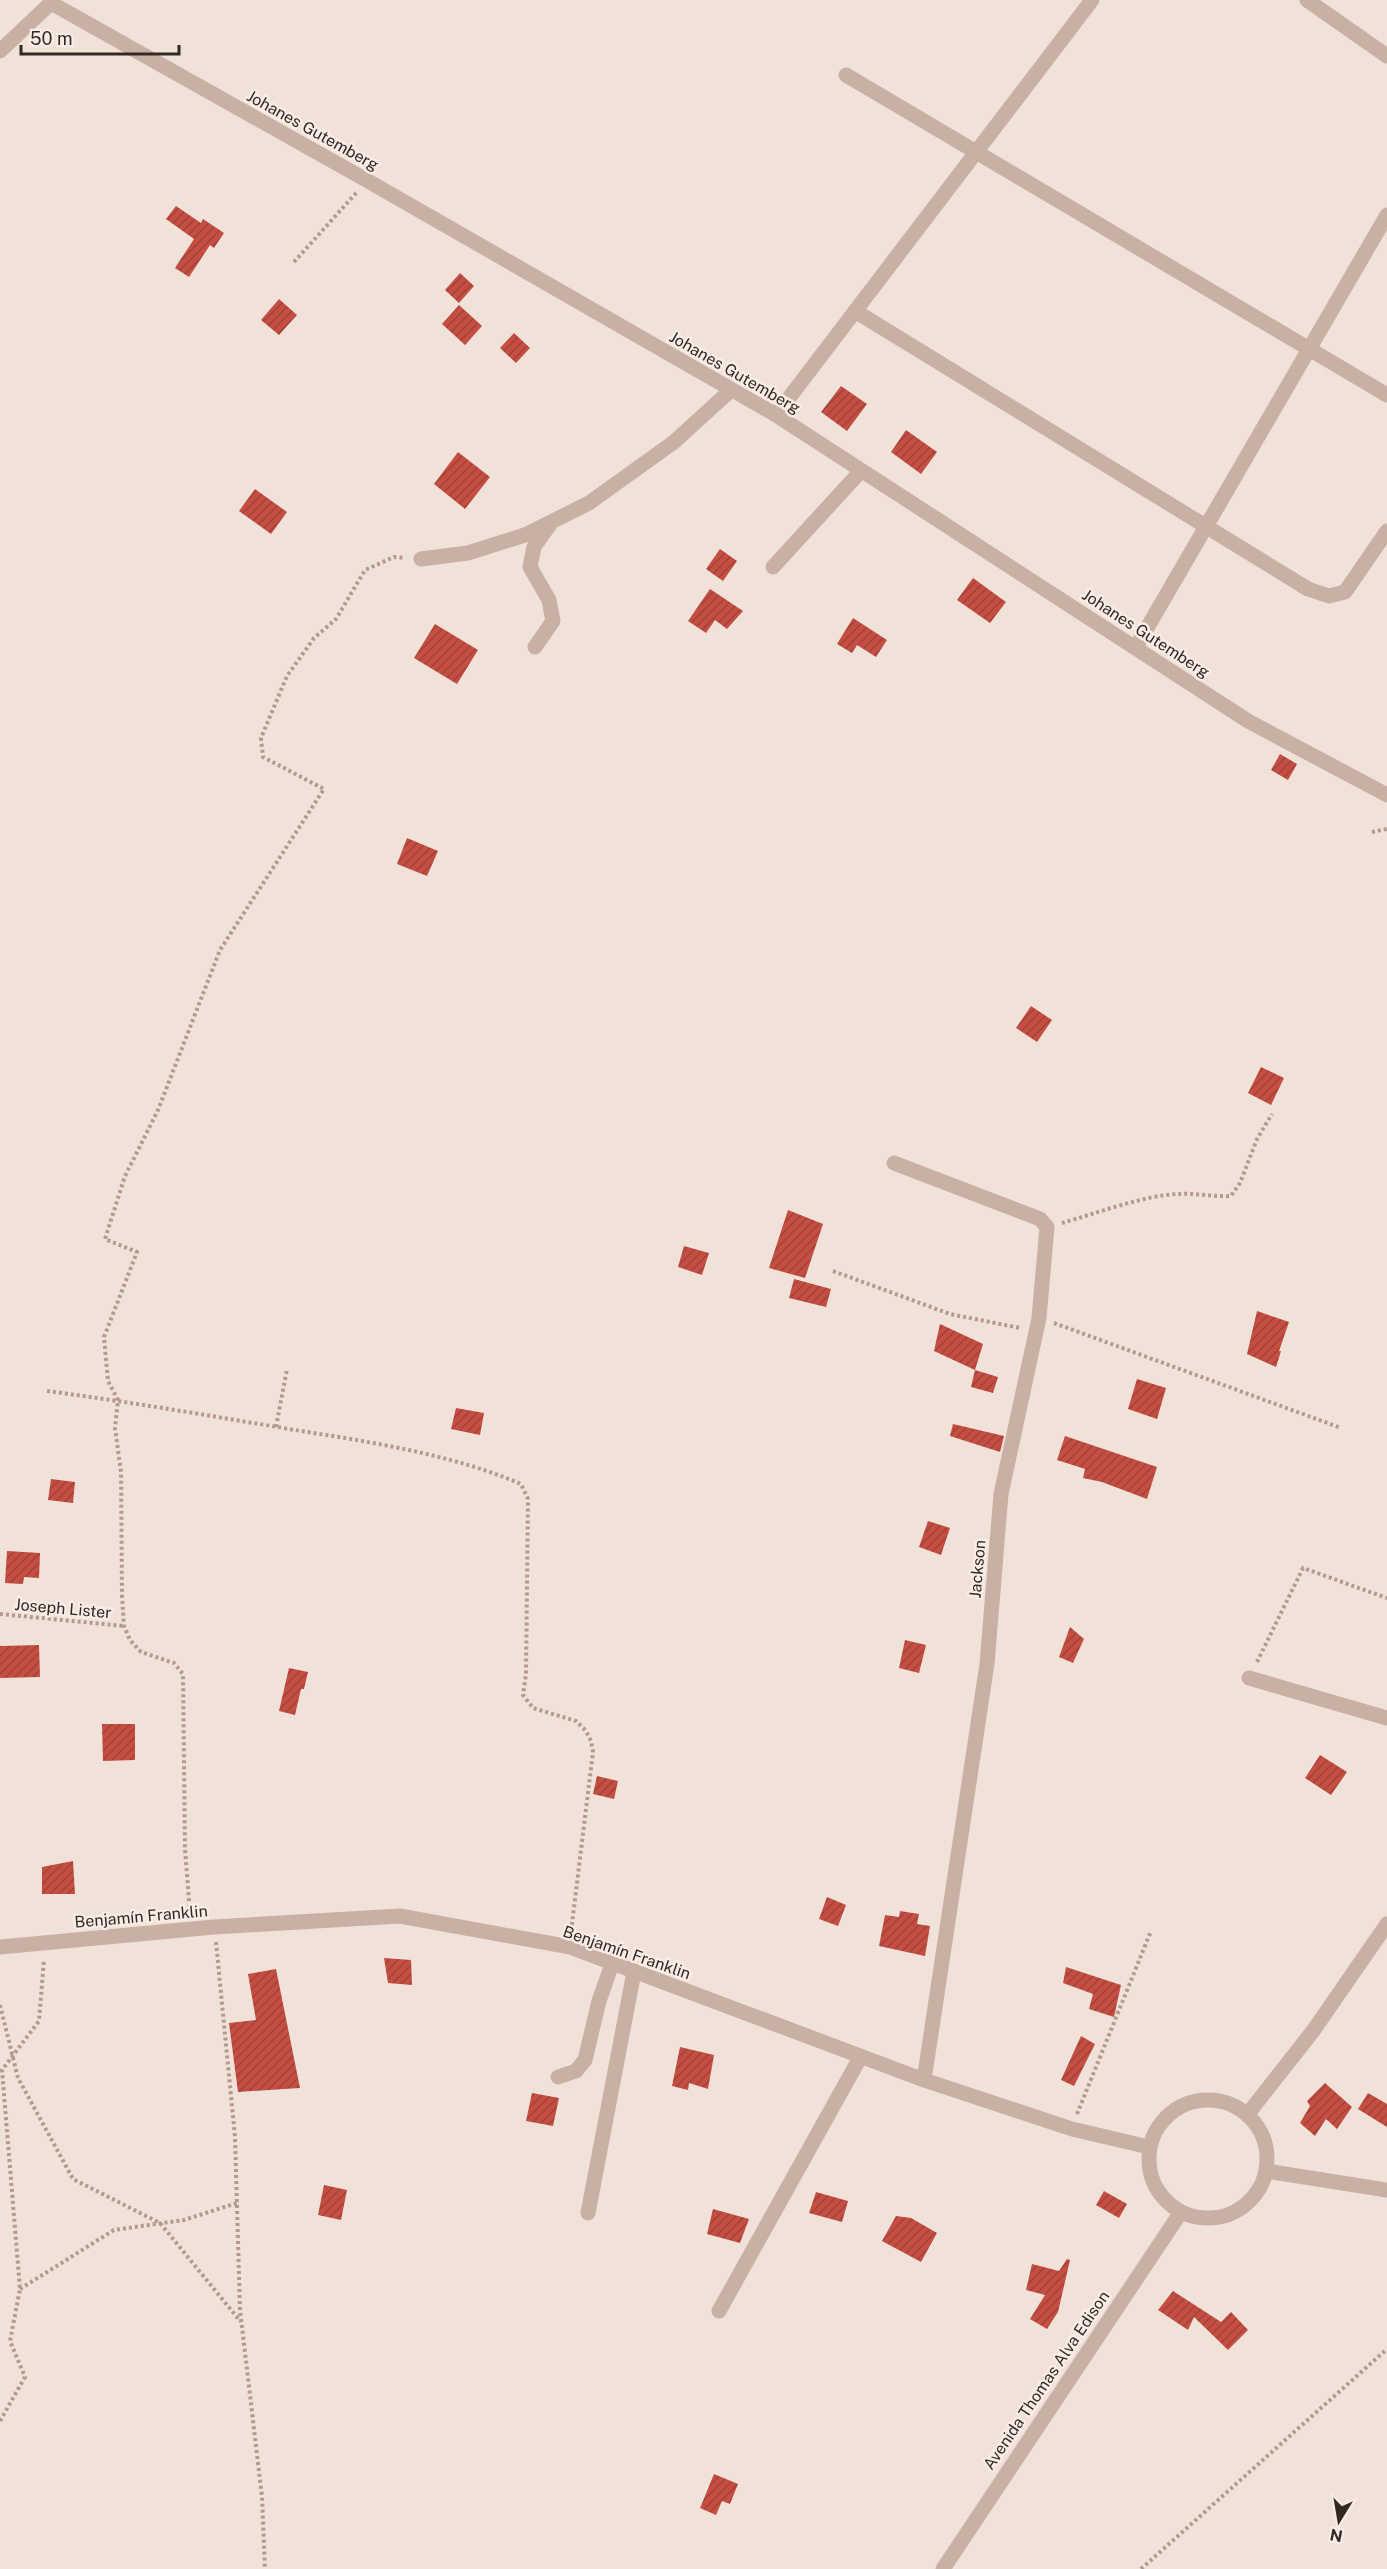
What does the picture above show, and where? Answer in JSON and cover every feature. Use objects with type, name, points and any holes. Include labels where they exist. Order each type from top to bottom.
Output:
[{"type":"street","points":[[776,415],[1092,0]]},
{"type":"street","points":[[1307,0],[1387,56]]},
{"type":"street","points":[[0,51],[52,1]]},
{"type":"street","name":"Johanes Gutemberg","points":[[52,1],[776,415],[860,472],[1248,721],[1387,795]]},
{"type":"street","points":[[846,75],[1387,395]]},
{"type":"street","points":[[1136,647],[1387,215]]},
{"type":"street","points":[[855,311],[1308,589],[1329,596],[1345,592],[1387,531]]},
{"type":"street","points":[[421,559],[468,553],[525,535],[589,503],[674,442],[731,390]]},
{"type":"street","points":[[773,567],[860,472]]},
{"type":"street","points":[[535,647],[553,621],[549,600],[530,567],[534,547],[553,521]]},
{"type":"street","points":[[894,1163],[1040,1219],[1047,1227]]},
{"type":"street","name":"Jackson","points":[[924,2080],[987,1664],[1001,1494],[1038,1324],[1047,1227]]},
{"type":"street","points":[[1249,1678],[1387,1718]]},
{"type":"street","name":"Benjamín Franklin","points":[[0,1947],[214,1927],[400,1916],[570,1947],[924,2080],[1072,2129],[1149,2147]]},
{"type":"street","points":[[1247,2115],[1313,2031],[1387,1923]]},
{"type":"street","points":[[558,2077],[576,2071],[585,2060],[599,2001],[612,1964]]},
{"type":"street","points":[[588,2213],[634,1972]]},
{"type":"street","points":[[719,2311],[861,2056]]},
{"type":"street","points":[[1204,2099],[1234,2106],[1247,2115],[1258,2126],[1265,2141],[1268,2156],[1261,2186],[1252,2199],[1240,2209],[1226,2216],[1211,2218],[1195,2217],[1180,2212],[1168,2203],[1154,2184],[1148,2162],[1149,2147],[1154,2132],[1163,2119],[1175,2109],[1189,2102],[1204,2099]]},
{"type":"street","points":[[1266,2171],[1387,2190]]},
{"type":"street","name":"Avenida Thomas Alva Edison","points":[[943,2569],[1180,2212]]},
{"type":"path","points":[[294,262],[368,181]]},
{"type":"path","points":[[192,1929],[185,1849],[183,1674],[174,1663],[141,1652],[130,1640],[124,1626],[122,1472],[115,1428],[118,1400],[108,1381],[104,1337],[137,1252],[105,1239],[125,1176],[158,1110],[220,950],[324,789],[263,757],[261,738],[287,676],[314,638],[336,619],[365,570],[394,557],[421,559]]},
{"type":"path","points":[[1372,832],[1387,829]]},
{"type":"path","points":[[1047,1227],[1140,1201],[1179,1194],[1206,1197],[1231,1196],[1240,1183],[1257,1139],[1272,1114]]},
{"type":"path","points":[[833,1270],[950,1314],[1038,1324],[1341,1428]]},
{"type":"path","points":[[276,1427],[288,1369]]},
{"type":"path","points":[[47,1391],[118,1400],[385,1445],[498,1474],[521,1484],[528,1499],[526,1674],[523,1695],[532,1708],[576,1721],[586,1731],[593,1752],[570,1947]]},
{"type":"path","points":[[1249,1678],[1303,1568],[1387,1598]]},
{"type":"path","name":"Joseph Lister","points":[[0,1614],[124,1626]]},
{"type":"path","points":[[214,1927],[235,2137],[242,2322],[262,2497],[265,2569]]},
{"type":"path","points":[[1072,2129],[1150,1931]]},
{"type":"path","points":[[0,2421],[25,2377],[10,2341],[20,2289],[2,2070],[39,2021],[45,1943]]},
{"type":"path","points":[[0,2005],[18,2078],[73,2179],[160,2223],[242,2322]]},
{"type":"path","points":[[20,2289],[114,2230],[184,2220],[237,2203]]},
{"type":"path","points":[[1141,2569],[1387,2350]]},
{"type":"building","points":[[176,206],[201,223],[203,219],[224,233],[214,248],[210,245],[189,277],[175,268],[194,239],[166,219]]},
{"type":"building","points":[[460,273],[474,286],[459,303],[445,290]]},
{"type":"building","points":[[279,299],[297,315],[279,335],[261,320]]},
{"type":"building","points":[[459,305],[482,326],[465,345],[442,324]]},
{"type":"building","points":[[514,333],[530,348],[516,363],[500,348]]},
{"type":"building","points":[[841,386],[867,404],[847,431],[821,412]]},
{"type":"building","points":[[906,430],[937,452],[921,474],[891,452]]},
{"type":"building","points":[[458,452],[490,477],[465,509],[434,484]]},
{"type":"building","points":[[255,489],[287,512],[271,534],[239,511]]},
{"type":"building","points":[[720,549],[737,561],[723,581],[706,569]]},
{"type":"building","points":[[973,578],[1006,602],[990,623],[957,600]]},
{"type":"building","points":[[710,589],[743,611],[727,629],[715,620],[706,633],[688,621]]},
{"type":"building","points":[[853,618],[887,640],[876,657],[857,645],[852,653],[837,644]]},
{"type":"building","points":[[435,624],[478,650],[457,684],[414,658]]},
{"type":"building","points":[[1280,754],[1297,764],[1288,780],[1271,770]]},
{"type":"building","points":[[407,838],[438,851],[427,876],[397,864]]},
{"type":"building","points":[[1031,1006],[1052,1020],[1037,1042],[1016,1028]]},
{"type":"building","points":[[1261,1067],[1284,1078],[1271,1105],[1248,1093]]},
{"type":"building","points":[[788,1210],[823,1224],[805,1278],[769,1268]]},
{"type":"building","points":[[684,1246],[709,1253],[702,1275],[678,1267]]},
{"type":"building","points":[[794,1279],[831,1289],[826,1307],[789,1298]]},
{"type":"building","points":[[1257,1311],[1289,1322],[1276,1367],[1247,1354]]},
{"type":"building","points":[[940,1324],[983,1344],[975,1370],[934,1351]]},
{"type":"building","points":[[975,1370],[998,1377],[993,1393],[971,1387]]},
{"type":"building","points":[[1137,1379],[1166,1388],[1157,1419],[1128,1409]]},
{"type":"building","points":[[456,1408],[484,1413],[480,1435],[451,1429]]},
{"type":"building","points":[[953,1424],[1004,1436],[1000,1452],[950,1436]]},
{"type":"building","points":[[1065,1436],[1157,1467],[1147,1499],[1102,1482],[1083,1478],[1085,1469],[1057,1460]]},
{"type":"building","points":[[51,1479],[75,1482],[73,1503],[48,1500]]},
{"type":"building","points":[[928,1521],[950,1528],[941,1555],[919,1547]]},
{"type":"building","points":[[7,1551],[40,1553],[39,1578],[24,1577],[23,1584],[5,1583]]},
{"type":"building","points":[[1070,1627],[1084,1639],[1073,1663],[1059,1657]]},
{"type":"building","points":[[905,1640],[926,1645],[919,1673],[899,1668]]},
{"type":"building","points":[[39,1645],[40,1677],[0,1678],[0,1646]]},
{"type":"building","points":[[289,1668],[308,1672],[295,1715],[279,1711]]},
{"type":"building","points":[[102,1724],[135,1724],[135,1760],[103,1761]]},
{"type":"building","points":[[1320,1755],[1347,1772],[1331,1795],[1305,1778]]},
{"type":"building","points":[[597,1776],[618,1781],[614,1799],[593,1794]]},
{"type":"building","points":[[73,1861],[75,1894],[42,1894],[42,1867]]},
{"type":"building","points":[[827,1897],[846,1905],[838,1926],[819,1919]]},
{"type":"building","points":[[900,1911],[919,1914],[917,1924],[930,1926],[925,1956],[879,1946],[885,1915],[899,1917]]},
{"type":"building","points":[[384,1958],[411,1960],[412,1985],[388,1983]]},
{"type":"building","points":[[1066,1967],[1121,1985],[1114,2017],[1089,2009],[1093,1994],[1063,1983]]},
{"type":"building","points":[[276,1969],[300,2088],[238,2092],[229,2023],[256,2020],[248,1974]]},
{"type":"building","points":[[1081,2036],[1095,2044],[1074,2086],[1061,2080]]},
{"type":"building","points":[[680,2047],[714,2055],[708,2089],[689,2083],[688,2090],[672,2086]]},
{"type":"building","points":[[1325,2083],[1352,2107],[1337,2129],[1326,2119],[1315,2136],[1300,2123],[1310,2106],[1307,2101]]},
{"type":"building","points":[[532,2093],[559,2098],[553,2126],[526,2121]]},
{"type":"building","points":[[1368,2093],[1387,2104],[1387,2127],[1358,2109]]},
{"type":"building","points":[[324,2185],[347,2190],[341,2220],[318,2215]]},
{"type":"building","points":[[1104,2191],[1127,2204],[1119,2218],[1096,2205]]},
{"type":"building","points":[[816,2192],[848,2201],[842,2222],[809,2213]]},
{"type":"building","points":[[713,2209],[749,2219],[740,2243],[707,2234]]},
{"type":"building","points":[[896,2216],[911,2218],[937,2233],[921,2262],[882,2241]]},
{"type":"building","points":[[1067,2259],[1070,2260],[1058,2312],[1047,2329],[1030,2319],[1045,2295],[1026,2290],[1032,2264],[1059,2271]]},
{"type":"building","points":[[1173,2291],[1221,2322],[1231,2312],[1248,2330],[1228,2350],[1194,2317],[1188,2330],[1158,2310]]},
{"type":"building","points":[[714,2474],[738,2484],[730,2504],[722,2501],[716,2515],[700,2508]]}]
